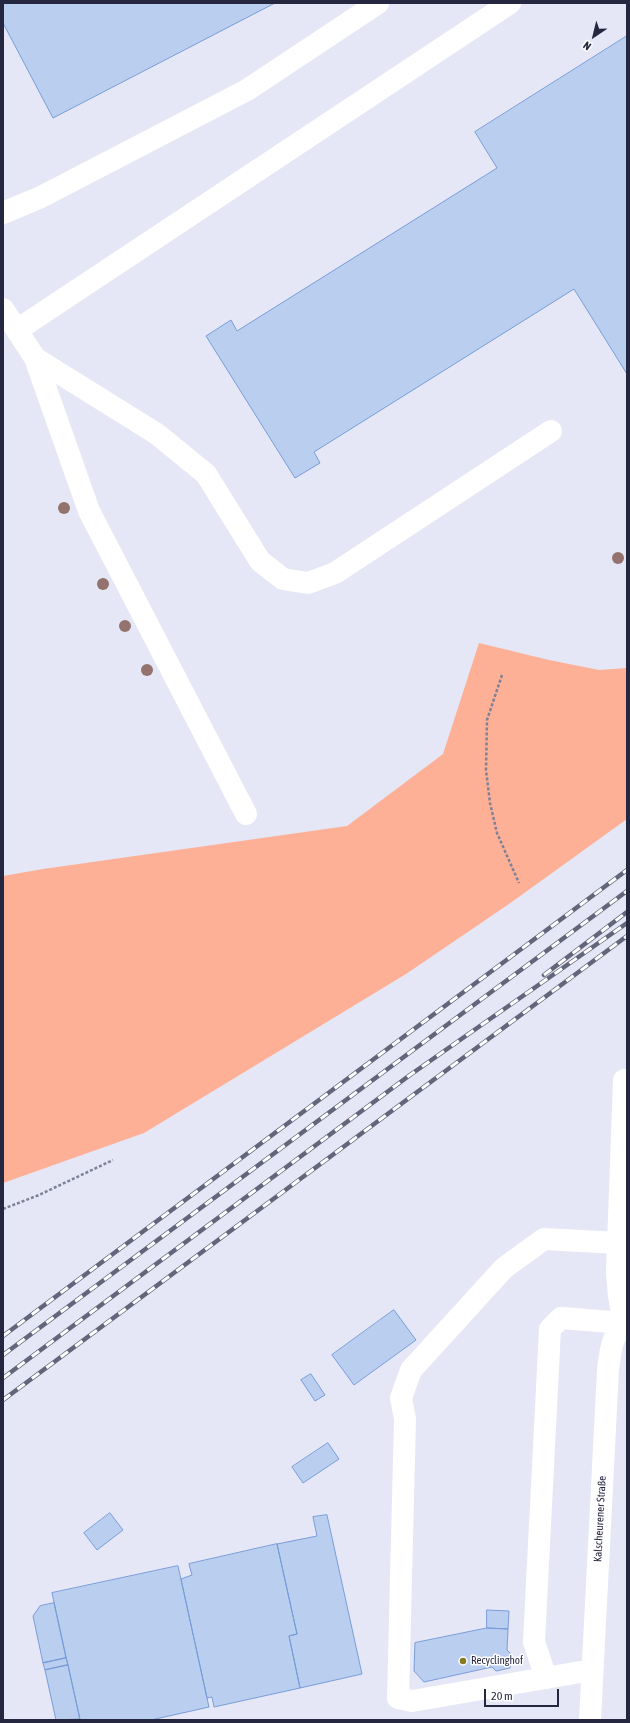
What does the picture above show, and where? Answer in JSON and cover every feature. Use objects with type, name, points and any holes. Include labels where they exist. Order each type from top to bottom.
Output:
[{"type":"street","points":[[6,207],[41,197],[247,90],[378,3]]},
{"type":"street","points":[[17,330],[510,3]]},
{"type":"street","points":[[3,309],[35,358],[89,511],[246,814]]},
{"type":"street","points":[[35,358],[157,434],[206,474],[260,562],[283,579],[308,583],[335,573],[551,430]]},
{"type":"street","points":[[546,1678],[534,1642],[550,1329],[561,1318],[626,1322],[618,1288],[618,1243],[625,1106],[624,1080]]},
{"type":"street","points":[[592,1670],[412,1701],[398,1698],[405,1419],[401,1398],[411,1370],[467,1307],[504,1268],[544,1239],[618,1243]]},
{"type":"street","name":"Kalscheurener Straße","points":[[590,1720],[608,1370],[610,1349],[617,1333],[626,1322]]},
{"type":"path","points":[[502,675],[487,720],[486,770],[490,803],[498,833],[519,883]]},
{"type":"path","points":[[3,1209],[39,1195],[114,1160]]},
{"type":"shaded area","points":[[479,643],[549,660],[599,670],[627,668],[627,819],[509,904],[406,974],[144,1133],[3,1183],[3,876],[347,826],[443,754]]},
{"type":"building","points":[[3,3],[275,3],[53,118],[3,23]]},
{"type":"building","points":[[627,36],[627,374],[574,289],[314,452],[320,463],[295,478],[206,336],[231,320],[237,331],[497,168],[475,132]]},
{"type":"building","points":[[394,1310],[416,1340],[354,1385],[332,1355]]},
{"type":"building","points":[[311,1374],[325,1395],[315,1401],[301,1380]]},
{"type":"building","points":[[328,1443],[339,1459],[303,1483],[292,1467]]},
{"type":"building","points":[[110,1513],[123,1530],[97,1550],[84,1533]]},
{"type":"building","points":[[327,1515],[362,1674],[300,1688],[289,1636],[297,1634],[277,1544],[317,1536],[313,1517]]},
{"type":"building","points":[[277,1544],[297,1634],[289,1636],[300,1688],[214,1707],[212,1697],[207,1698],[181,1579],[192,1575],[189,1564]]},
{"type":"building","points":[[178,1566],[209,1707],[151,1720],[80,1720],[52,1593]]},
{"type":"building","points":[[54,1603],[66,1658],[43,1663],[33,1616],[40,1606]]},
{"type":"building","points":[[487,1610],[509,1611],[508,1629],[487,1628]]},
{"type":"building","name":"Recyclinghof","points":[[487,1628],[508,1629],[507,1650],[511,1654],[510,1668],[496,1671],[492,1667],[424,1682],[414,1671],[415,1643]]},
{"type":"building","points":[[66,1658],[68,1665],[45,1670],[43,1663]]},
{"type":"building","points":[[68,1665],[80,1719],[56,1720],[45,1670]]},
{"type":"railway","points":[[3,1336],[627,870]]},
{"type":"railway","points":[[3,1355],[627,891]]},
{"type":"railway","points":[[544,975],[627,912]]},
{"type":"railway","points":[[3,1378],[410,1075],[627,923]]},
{"type":"railway","points":[[3,1400],[627,936]]},
{"type":"place","name":"Recyclinghof","points":[[463,1661]]}]
